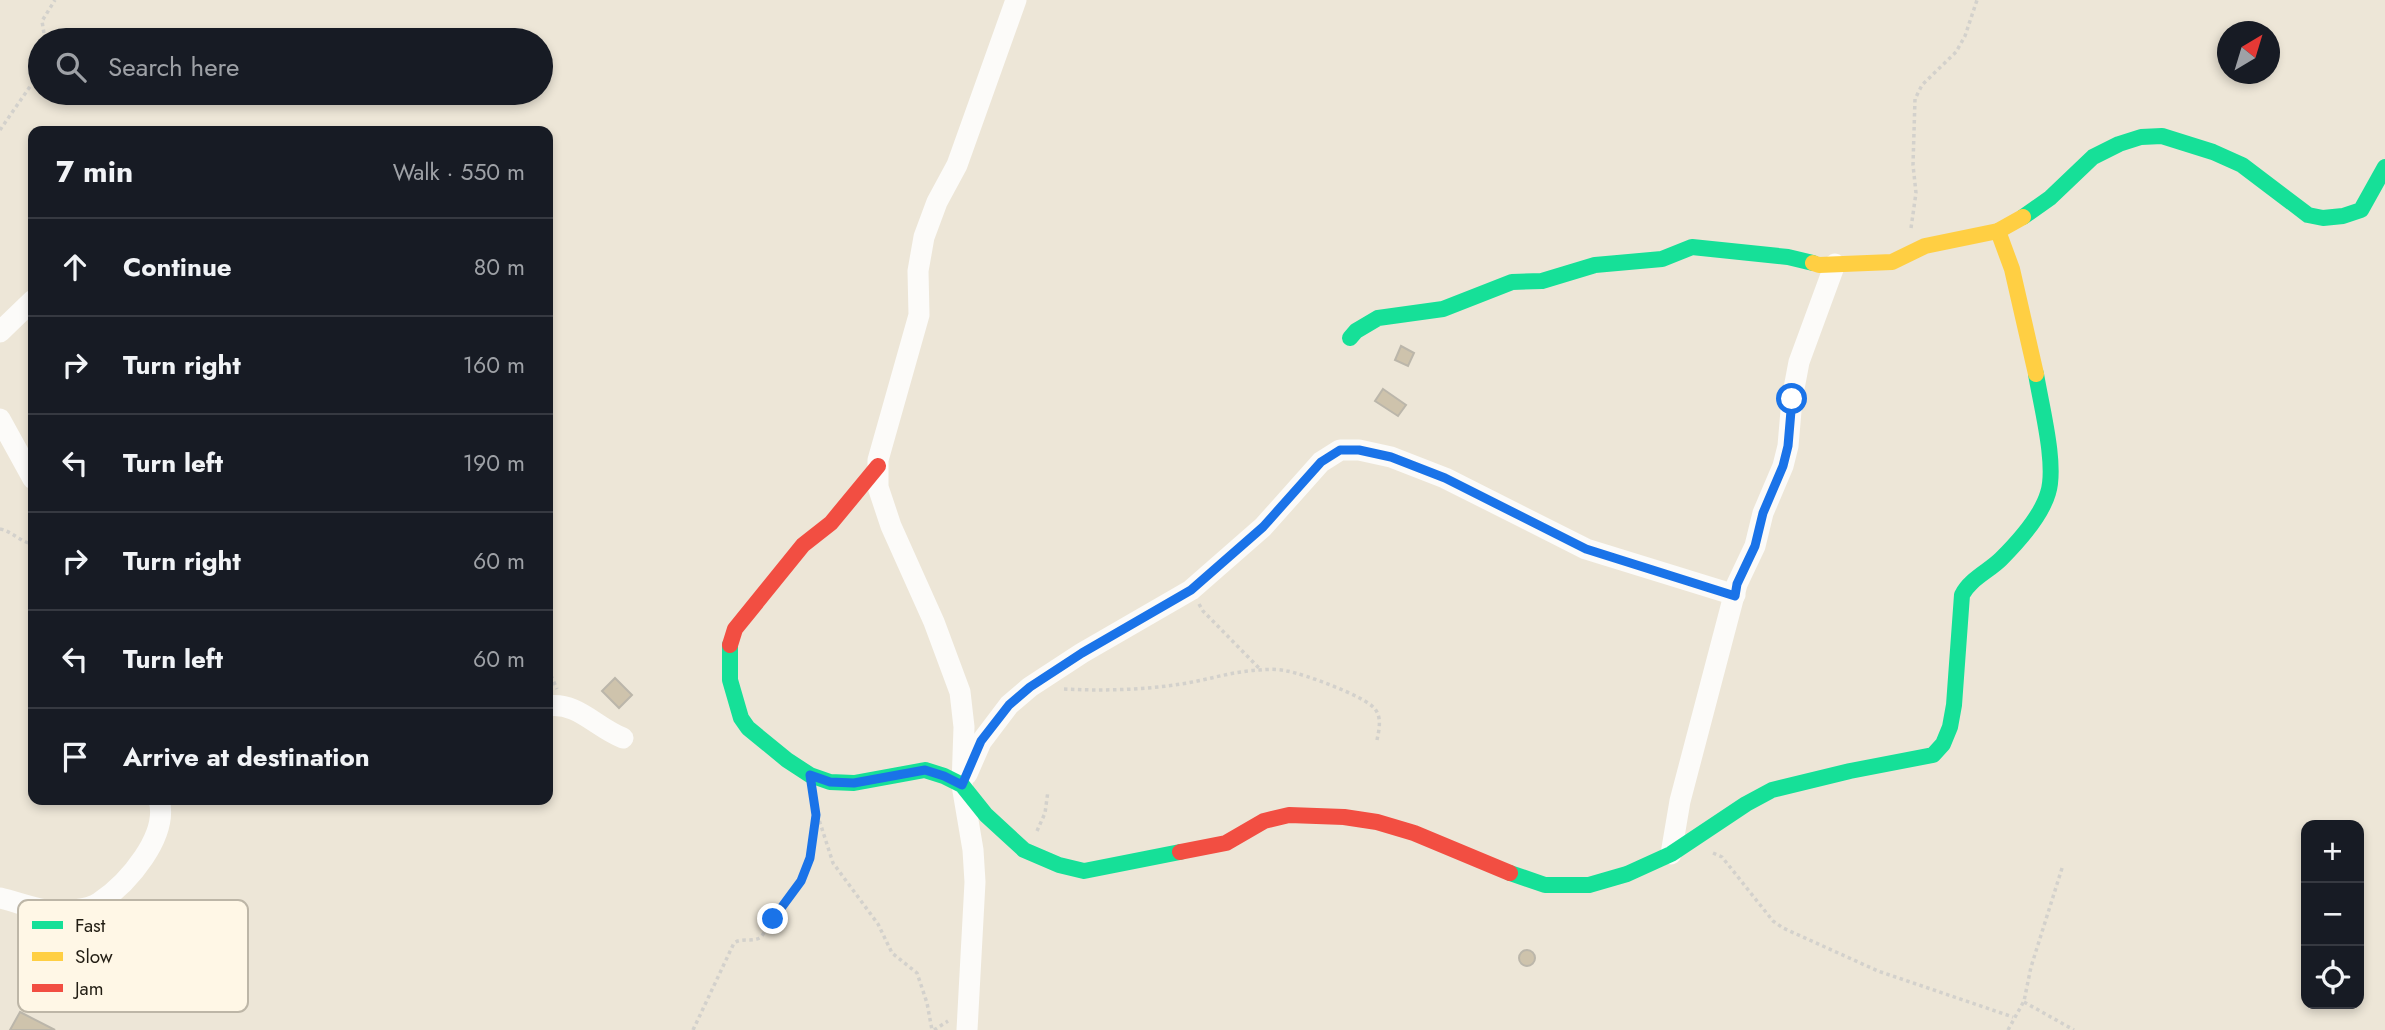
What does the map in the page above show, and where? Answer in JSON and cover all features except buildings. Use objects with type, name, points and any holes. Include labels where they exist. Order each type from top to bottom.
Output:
[{"type":"street","points":[[967,1030],[975,882],[973,850],[962,785],[964,727],[960,692],[934,622],[891,526],[878,487],[878,466],[887,423],[919,316],[918,271],[924,236],[937,202],[957,165],[1016,0]]},
{"type":"street","points":[[1350,338],[1356,331],[1378,318],[1443,309],[1513,282],[1542,281],[1595,265],[1662,259],[1692,247],[1788,257],[1819,265],[1892,262],[1925,246],[1998,231],[2050,198],[2093,157],[2141,137],[2162,136],[2213,152],[2242,165],[2308,215],[2322,218],[2343,216],[2361,210],[2385,167]]},
{"type":"street","points":[[878,466],[831,523],[803,545],[779,578],[735,629],[728,650],[732,702],[740,719],[810,775],[830,782],[854,783],[925,770],[944,776],[962,785],[986,815],[1024,850],[1059,865],[1084,871],[1226,843],[1264,821],[1289,814],[1377,822],[1414,833],[1509,873],[1545,884],[1589,886],[1627,874],[1671,854],[1772,790],[1933,755],[1948,738],[1956,682],[1962,595],[1966,587],[2000,561],[2031,524],[2048,493],[2050,470],[2034,358],[2012,269],[1998,231]]},
{"type":"street","points":[[1671,854],[1680,801],[1737,584],[1755,546],[1763,513],[1783,466],[1799,362],[1835,264]]},
{"type":"street","points":[[0,332],[28,305]]},
{"type":"street","points":[[0,419],[28,471]]},
{"type":"street","points":[[962,785],[981,741],[1009,705],[1030,687],[1082,653],[1191,590],[1263,527],[1321,462],[1340,450],[1359,450],[1391,457],[1445,478],[1586,549],[1735,596]]},
{"type":"street","points":[[553,705],[570,707],[598,726],[623,738]]},
{"type":"street","points":[[102,900],[118,886],[151,846],[160,827],[164,805]]},
{"type":"street","points":[[0,898],[18,903]]},
{"type":"path","points":[[43,28],[42,22],[55,0]]},
{"type":"path","points":[[1906,254],[1916,193],[1913,165],[1915,99],[1922,85],[1956,52],[1965,36],[1977,0]]},
{"type":"path","points":[[0,131],[28,90]]},
{"type":"path","points":[[0,528],[28,543]]},
{"type":"path","points":[[1191,590],[1203,611],[1261,670]]},
{"type":"path","points":[[1030,687],[1123,690],[1182,684],[1208,677],[1261,670],[1287,671],[1316,679],[1369,704],[1378,715],[1377,740]]},
{"type":"path","points":[[810,775],[816,815],[833,863],[878,925],[892,953],[917,973],[932,1030]]},
{"type":"path","points":[[1024,850],[1040,826],[1048,791]]},
{"type":"path","points":[[693,1030],[734,943],[761,937],[806,874],[816,815]]},
{"type":"path","points":[[1710,853],[1717,853],[1722,857],[1773,921],[1783,928],[1878,971],[2013,1017]]},
{"type":"path","points":[[2008,1030],[2024,1001],[2031,967],[2063,865]]},
{"type":"path","points":[[2024,1001],[2074,1030]]},
{"type":"traffic: fast","points":[[2023,217],[2050,198],[2093,157],[2141,137],[2162,136],[2213,152],[2242,165],[2308,215],[2323,218],[2343,216],[2361,210],[2385,167]]},
{"type":"traffic: fast","points":[[1350,338],[1356,331],[1378,318],[1443,309],[1512,282],[1542,281],[1595,265],[1662,259],[1692,247],[1788,257],[1813,263]]},
{"type":"traffic: fast","points":[[1510,873],[1545,885],[1589,885],[1627,874],[1671,854],[1772,790],[1933,755],[1943,744],[1950,727],[1954,705],[1962,595],[1970,584],[2001,559],[2022,537],[2035,520],[2048,493],[2051,467],[2036,374]]},
{"type":"traffic: fast","points":[[730,645],[730,680],[741,718],[748,728],[810,775],[830,782],[854,783],[925,770],[944,776],[962,785],[986,815],[1024,850],[1059,865],[1084,871],[1180,852]]},
{"type":"traffic: slow","points":[[1813,263],[1892,262],[1925,246],[1998,231],[2023,217]]},
{"type":"traffic: slow","points":[[1998,231],[2012,269],[2036,374]]},
{"type":"traffic: jam","points":[[730,645],[735,629],[803,545],[831,523],[878,466]]},
{"type":"traffic: jam","points":[[1180,852],[1226,843],[1264,821],[1289,815],[1344,817],[1377,822],[1414,833],[1510,873]]},
{"type":"route","points":[[773,919],[806,874],[816,815],[810,775],[830,782],[854,783],[925,770],[962,785],[981,741],[1009,705],[1030,687],[1082,653],[1191,590],[1263,527],[1321,462],[1340,450],[1359,450],[1391,457],[1445,478],[1586,549],[1735,596],[1737,584],[1755,546],[1763,513],[1783,466],[1788,446],[1792,399]]}]
